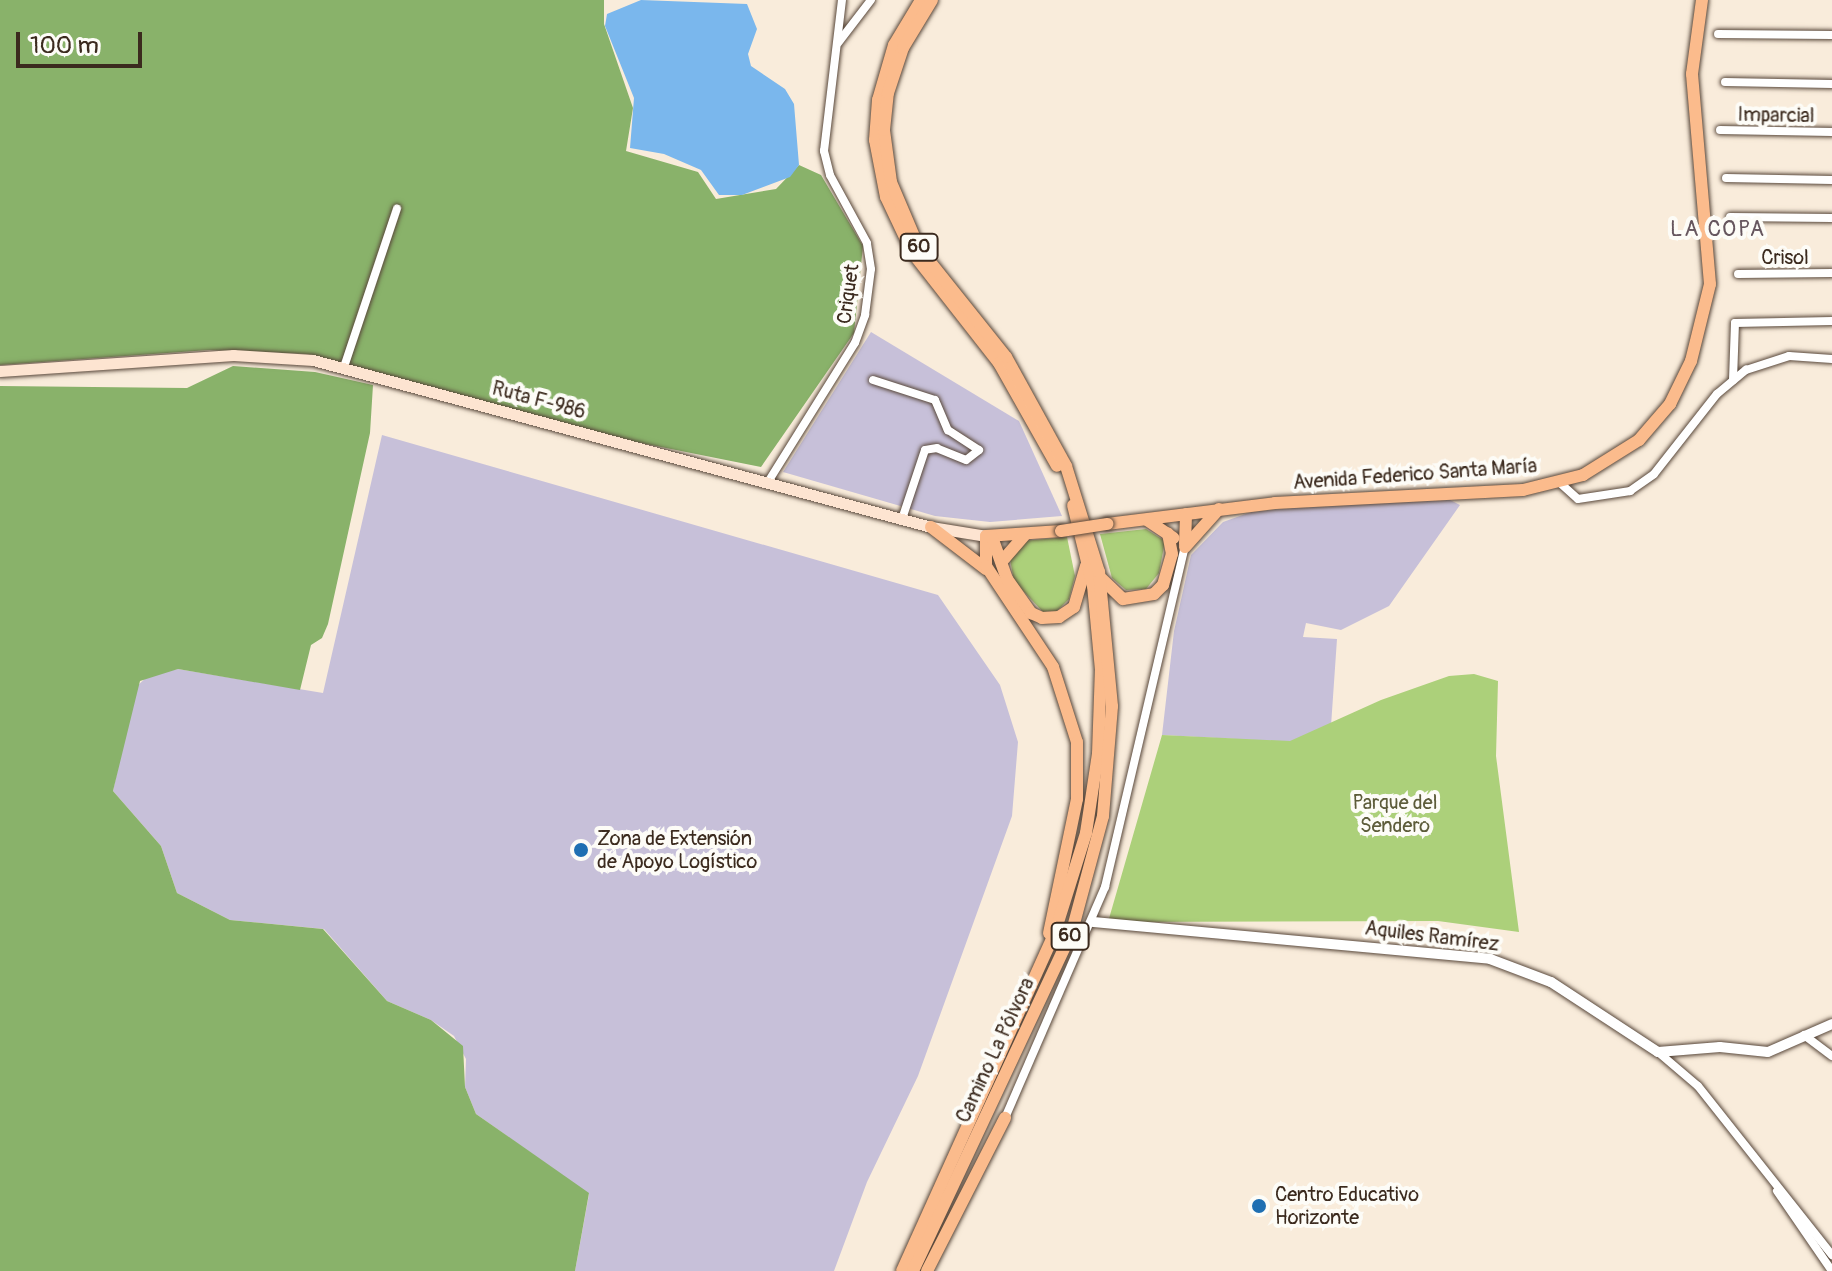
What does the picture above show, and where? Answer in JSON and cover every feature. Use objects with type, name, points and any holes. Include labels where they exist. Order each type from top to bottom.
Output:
[{"type":"main road","name":"Camino La Pólvora","points":[[902,1271],[1044,956],[1079,858],[1098,754],[1101,670],[1088,559],[1070,497],[1037,424],[999,363],[912,252],[886,197],[877,155],[878,100],[894,45],[921,0]]},
{"type":"main road","name":"Camino La Pólvora","points":[[913,1271],[1058,963],[1090,875],[1112,733],[1110,652],[1099,572],[1053,436],[991,337],[919,248],[895,196],[886,156],[886,106],[903,48],[932,0]]},
{"type":"main road","name":"Avenida Federico Santa María","points":[[1061,531],[1219,509],[1515,491],[1559,482],[1618,456],[1656,424],[1670,404],[1698,340],[1711,261],[1692,74],[1702,0]]},
{"type":"main road","name":"Ruta F-986","points":[[0,371],[233,355],[291,357],[344,367],[931,527],[989,536],[1061,531]]},
{"type":"main road","points":[[1181,544],[1219,509]]},
{"type":"main road","points":[[1099,572],[1117,596],[1142,600],[1163,585],[1181,544],[1186,514]]},
{"type":"main road","points":[[1147,520],[1181,544]]},
{"type":"main road","points":[[931,527],[993,577]]},
{"type":"main road","points":[[1003,560],[1025,535]]},
{"type":"main road","points":[[989,536],[1018,596],[1031,613],[1047,619],[1064,615],[1077,602],[1088,559]]},
{"type":"main road","points":[[989,536],[984,560],[1053,667],[1077,742],[1077,799],[1044,956]]},
{"type":"main road","points":[[927,1271],[1005,1118]]},
{"type":"street","name":"Criquet","points":[[768,482],[855,343],[865,315],[871,269],[867,243],[830,175],[824,151],[842,0]]},
{"type":"street","points":[[838,43],[871,0]]},
{"type":"street","points":[[1718,34],[1832,35]]},
{"type":"street","points":[[1725,82],[1832,84]]},
{"type":"street","name":"Imparcial","points":[[1720,130],[1832,132]]},
{"type":"street","points":[[1726,178],[1832,180]]},
{"type":"street","points":[[344,367],[397,209]]},
{"type":"street","points":[[1730,217],[1832,218]]},
{"type":"street","name":"Crisol","points":[[1738,274],[1832,273]]},
{"type":"street","points":[[1733,380],[1735,323],[1832,321]]},
{"type":"street","points":[[1559,482],[1578,499],[1630,491],[1654,474],[1733,380],[1774,359],[1832,359]]},
{"type":"street","points":[[873,380],[935,400],[948,430],[979,450],[966,460],[937,448],[925,450],[902,519]]},
{"type":"street","points":[[1005,1118],[1093,922],[1124,817],[1181,544]]},
{"type":"street","name":"Aquiles Ramírez","points":[[1093,922],[1490,959],[1551,982],[1658,1052]]},
{"type":"street","points":[[1658,1052],[1720,1047],[1768,1052],[1832,1024]]},
{"type":"street","points":[[1804,1035],[1832,1056]]},
{"type":"street","points":[[1658,1052],[1698,1086],[1832,1271]]},
{"type":"street","points":[[1762,1171],[1832,1255]]},
{"type":"shaded area","points":[[871,332],[1019,421],[1062,516],[990,522],[935,516],[783,472]]},
{"type":"shaded area","name":"Zona de Extensión de Apoyo Logístico","points":[[382,435],[938,595],[1000,685],[1018,742],[1012,816],[918,1076],[867,1182],[834,1271],[575,1271],[589,1194],[476,1114],[465,1087],[466,1059],[454,1036],[431,1020],[387,1001],[324,929],[230,920],[177,893],[161,846],[113,791],[135,688],[150,674],[178,669],[323,693]]},
{"type":"shaded area","points":[[1450,500],[1460,505],[1389,606],[1341,630],[1306,623],[1303,637],[1337,639],[1331,726],[1290,742],[1162,735],[1174,631],[1191,555],[1223,522],[1251,512],[1323,505]]},
{"type":"green space","points":[[0,0],[604,0],[604,24],[633,108],[626,151],[698,172],[716,199],[776,189],[799,165],[821,175],[863,246],[854,333],[761,467],[636,442],[306,354],[209,350],[0,365]]},
{"type":"green space","points":[[233,366],[315,372],[373,385],[370,433],[328,624],[322,638],[311,645],[300,690],[178,669],[140,681],[113,791],[161,846],[177,893],[230,920],[323,929],[387,1001],[431,1020],[463,1046],[465,1087],[476,1114],[589,1193],[575,1271],[0,1271],[0,386],[187,388]]},
{"type":"green space","points":[[1146,529],[1165,541],[1159,573],[1146,589],[1126,590],[1112,578],[1100,534]]},
{"type":"green space","points":[[1067,537],[1075,576],[1069,599],[1057,611],[1043,612],[1014,581],[1010,559],[1022,541]]},
{"type":"green space","name":"Parque del Sendero","points":[[1474,674],[1498,681],[1496,756],[1519,932],[1438,921],[1108,922],[1162,735],[1290,741],[1381,700],[1449,676]]},
{"type":"water","points":[[641,0],[747,4],[757,29],[748,54],[751,66],[785,89],[794,104],[799,165],[790,177],[742,195],[719,195],[701,170],[664,154],[630,148],[634,98],[605,26],[607,14]]},
{"type":"place","name":"Zona de Extensión de Apoyo Logístico","points":[[581,850]]},
{"type":"place","name":"Centro Educativo Horizonte","points":[[1259,1206]]},
{"type":"district","name":"LA COPA","points":[[1718,230]]}]
